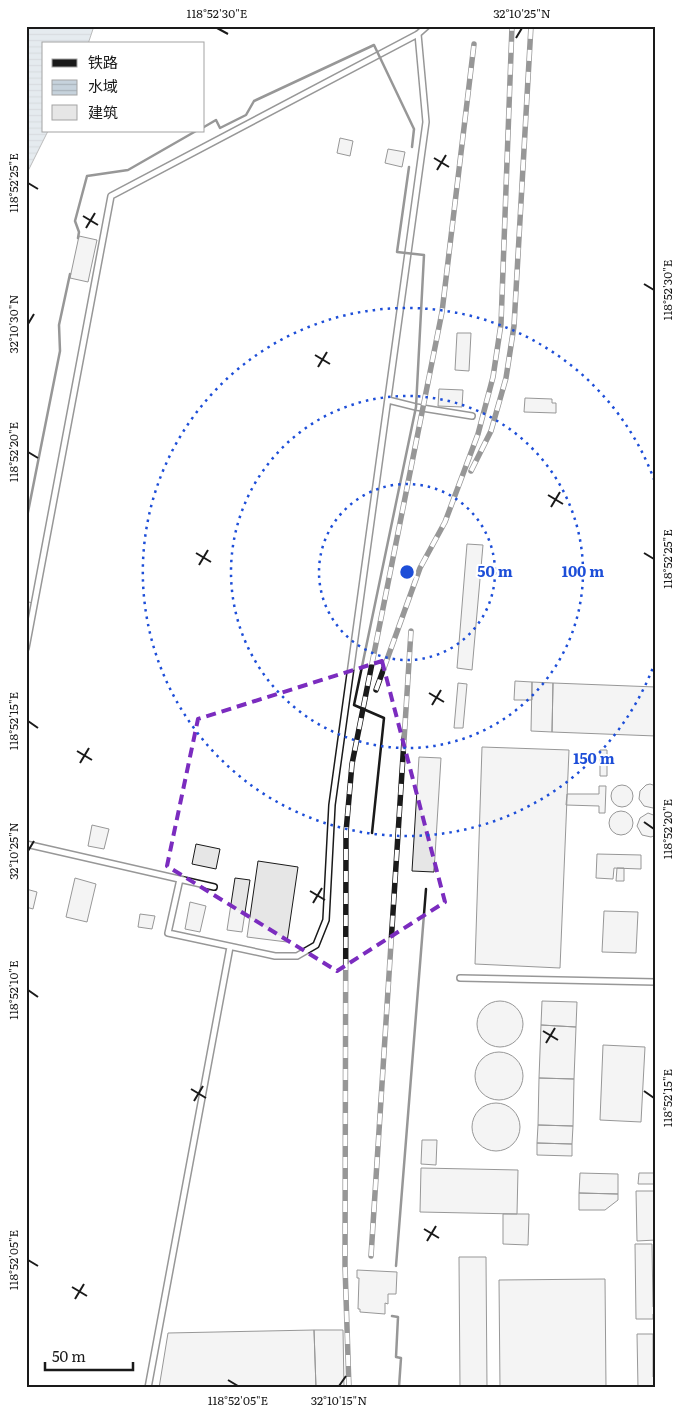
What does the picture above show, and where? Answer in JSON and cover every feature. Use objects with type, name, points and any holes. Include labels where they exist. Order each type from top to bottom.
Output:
[{"type":"lane","points":[[26,648],[111,196],[418,34],[427,26]]},
{"type":"lane","points":[[180,879],[168,933],[274,956],[297,956],[316,945],[326,920],[332,806],[426,122],[418,34]]},
{"type":"lane","points":[[388,400],[424,409],[472,416]]},
{"type":"lane","points":[[26,844],[214,887]]},
{"type":"lane","points":[[148,1388],[230,947]]},
{"type":"lane","points":[[460,978],[656,982]]},
{"type":"highlighted area","points":[[382,661],[445,902],[337,971],[167,866],[198,719]]},
{"type":"water","points":[[26,26],[94,26],[89,42],[42,42],[42,132],[48,132],[26,175]]},
{"type":"building","points":[[340,138],[353,141],[350,156],[337,153]]},
{"type":"building","points":[[388,149],[405,152],[402,167],[385,163]]},
{"type":"building","points":[[79,236],[97,240],[88,282],[70,278]]},
{"type":"building","points":[[457,333],[471,333],[469,371],[455,370]]},
{"type":"building","points":[[439,389],[463,390],[462,407],[438,406]]},
{"type":"building","points":[[525,398],[552,399],[552,403],[556,403],[556,413],[524,412]]},
{"type":"building","points":[[467,544],[483,545],[472,670],[457,668]]},
{"type":"building","points":[[26,601],[32,603],[26,628]]},
{"type":"building","points":[[515,681],[532,682],[532,700],[514,700]]},
{"type":"building","points":[[532,682],[553,683],[552,732],[531,731]]},
{"type":"building","points":[[458,683],[467,684],[463,728],[454,728]]},
{"type":"building","points":[[553,683],[656,687],[656,736],[552,732]]},
{"type":"building","points":[[482,747],[569,750],[560,968],[475,964]]},
{"type":"building","points":[[600,750],[607,750],[607,776],[600,776]]},
{"type":"building","points":[[419,757],[441,758],[434,872],[412,871]]},
{"type":"building","points":[[650,784],[656,786],[656,806],[653,808],[644,806],[639,799],[640,791]]},
{"type":"building","points":[[622,785],[630,788],[633,796],[630,804],[622,807],[614,804],[611,796],[614,788]]},
{"type":"building","points":[[599,786],[606,786],[605,813],[599,813],[599,806],[566,805],[567,794],[599,794]]},
{"type":"building","points":[[621,811],[626,812],[632,818],[632,828],[626,834],[621,835],[616,834],[610,828],[609,823],[610,818],[616,812]]},
{"type":"building","points":[[648,813],[656,816],[656,835],[651,837],[642,835],[637,826],[640,818]]},
{"type":"building","points":[[92,825],[109,829],[104,849],[88,846]]},
{"type":"building","points":[[196,844],[220,849],[216,869],[192,864]]},
{"type":"building","points":[[597,854],[641,855],[641,869],[614,868],[613,879],[596,878]]},
{"type":"building","points":[[258,861],[298,867],[287,942],[247,937]]},
{"type":"building","points":[[617,868],[624,868],[624,881],[616,881]]},
{"type":"building","points":[[75,878],[96,884],[87,922],[66,917]]},
{"type":"building","points":[[235,878],[250,880],[242,932],[227,930]]},
{"type":"building","points":[[26,889],[37,892],[33,909],[26,907]]},
{"type":"building","points":[[190,902],[206,906],[200,932],[185,929]]},
{"type":"building","points":[[604,911],[638,912],[636,953],[602,952]]},
{"type":"building","points":[[140,914],[155,916],[152,929],[138,927]]},
{"type":"building","points":[[505,1001],[509,1002],[519,1011],[522,1015],[522,1033],[513,1043],[505,1047],[495,1047],[487,1043],[478,1033],[477,1019],[481,1011],[491,1002]]},
{"type":"building","points":[[542,1001],[577,1002],[576,1027],[541,1025]]},
{"type":"building","points":[[541,1025],[576,1027],[574,1079],[539,1078]]},
{"type":"building","points":[[603,1045],[645,1047],[641,1122],[600,1120]]},
{"type":"building","points":[[494,1052],[504,1052],[516,1059],[523,1071],[523,1081],[516,1093],[504,1100],[494,1100],[486,1096],[479,1089],[475,1081],[475,1071],[479,1063],[486,1056]]},
{"type":"building","points":[[539,1078],[574,1079],[573,1126],[538,1125]]},
{"type":"building","points":[[496,1103],[505,1105],[513,1110],[518,1118],[520,1127],[518,1136],[513,1144],[505,1149],[496,1151],[487,1149],[479,1144],[474,1136],[472,1127],[474,1118],[479,1110],[487,1105]]},
{"type":"building","points":[[538,1125],[573,1126],[572,1144],[537,1143]]},
{"type":"building","points":[[422,1140],[437,1140],[436,1165],[421,1164]]},
{"type":"building","points":[[537,1143],[572,1144],[572,1156],[537,1155]]},
{"type":"building","points":[[421,1168],[518,1170],[517,1214],[420,1212]]},
{"type":"building","points":[[580,1173],[618,1174],[618,1194],[579,1193]]},
{"type":"building","points":[[639,1173],[656,1173],[656,1184],[638,1184]]},
{"type":"building","points":[[636,1191],[656,1191],[656,1240],[637,1241]]},
{"type":"building","points":[[579,1193],[618,1194],[618,1200],[605,1210],[579,1210]]},
{"type":"building","points":[[503,1214],[529,1214],[528,1245],[503,1244]]},
{"type":"building","points":[[635,1244],[652,1244],[653,1307],[655,1307],[653,1319],[636,1319]]},
{"type":"building","points":[[459,1257],[486,1257],[487,1388],[460,1388]]},
{"type":"building","points":[[357,1270],[397,1272],[396,1294],[388,1294],[388,1304],[385,1303],[385,1314],[360,1312],[360,1309],[358,1309],[359,1278],[357,1278]]},
{"type":"building","points":[[605,1279],[606,1388],[500,1388],[499,1280]]},
{"type":"building","points":[[314,1330],[316,1388],[159,1388],[168,1333]]},
{"type":"building","points":[[314,1330],[343,1330],[344,1388],[316,1388]]},
{"type":"building","points":[[637,1334],[653,1334],[653,1377],[656,1377],[656,1388],[638,1388]]},
{"type":"railway","points":[[376,690],[420,568],[445,522],[478,434],[493,377],[501,324],[512,26]]},
{"type":"railway","points":[[471,471],[491,431],[506,378],[514,326],[531,26]]},
{"type":"railway","points":[[349,1388],[345,1266],[346,832],[352,764],[442,312],[474,44]]},
{"type":"railway","points":[[371,1256],[411,631]]},
{"type":"wall","points":[[205,126],[216,120],[220,128],[246,115],[254,101],[374,45],[414,129],[412,147]]},
{"type":"wall","points":[[78,238],[79,232],[75,221],[87,176],[128,170],[194,132]]},
{"type":"wall","points":[[372,833],[384,718],[354,705],[416,407],[424,255],[397,252],[409,167]]},
{"type":"wall","points":[[26,522],[60,351],[59,325],[70,274]]},
{"type":"wall","points":[[396,1266],[426,889]]},
{"type":"wall","points":[[391,1388],[399,1387],[401,1358],[396,1357],[398,1317],[392,1316]]}]
